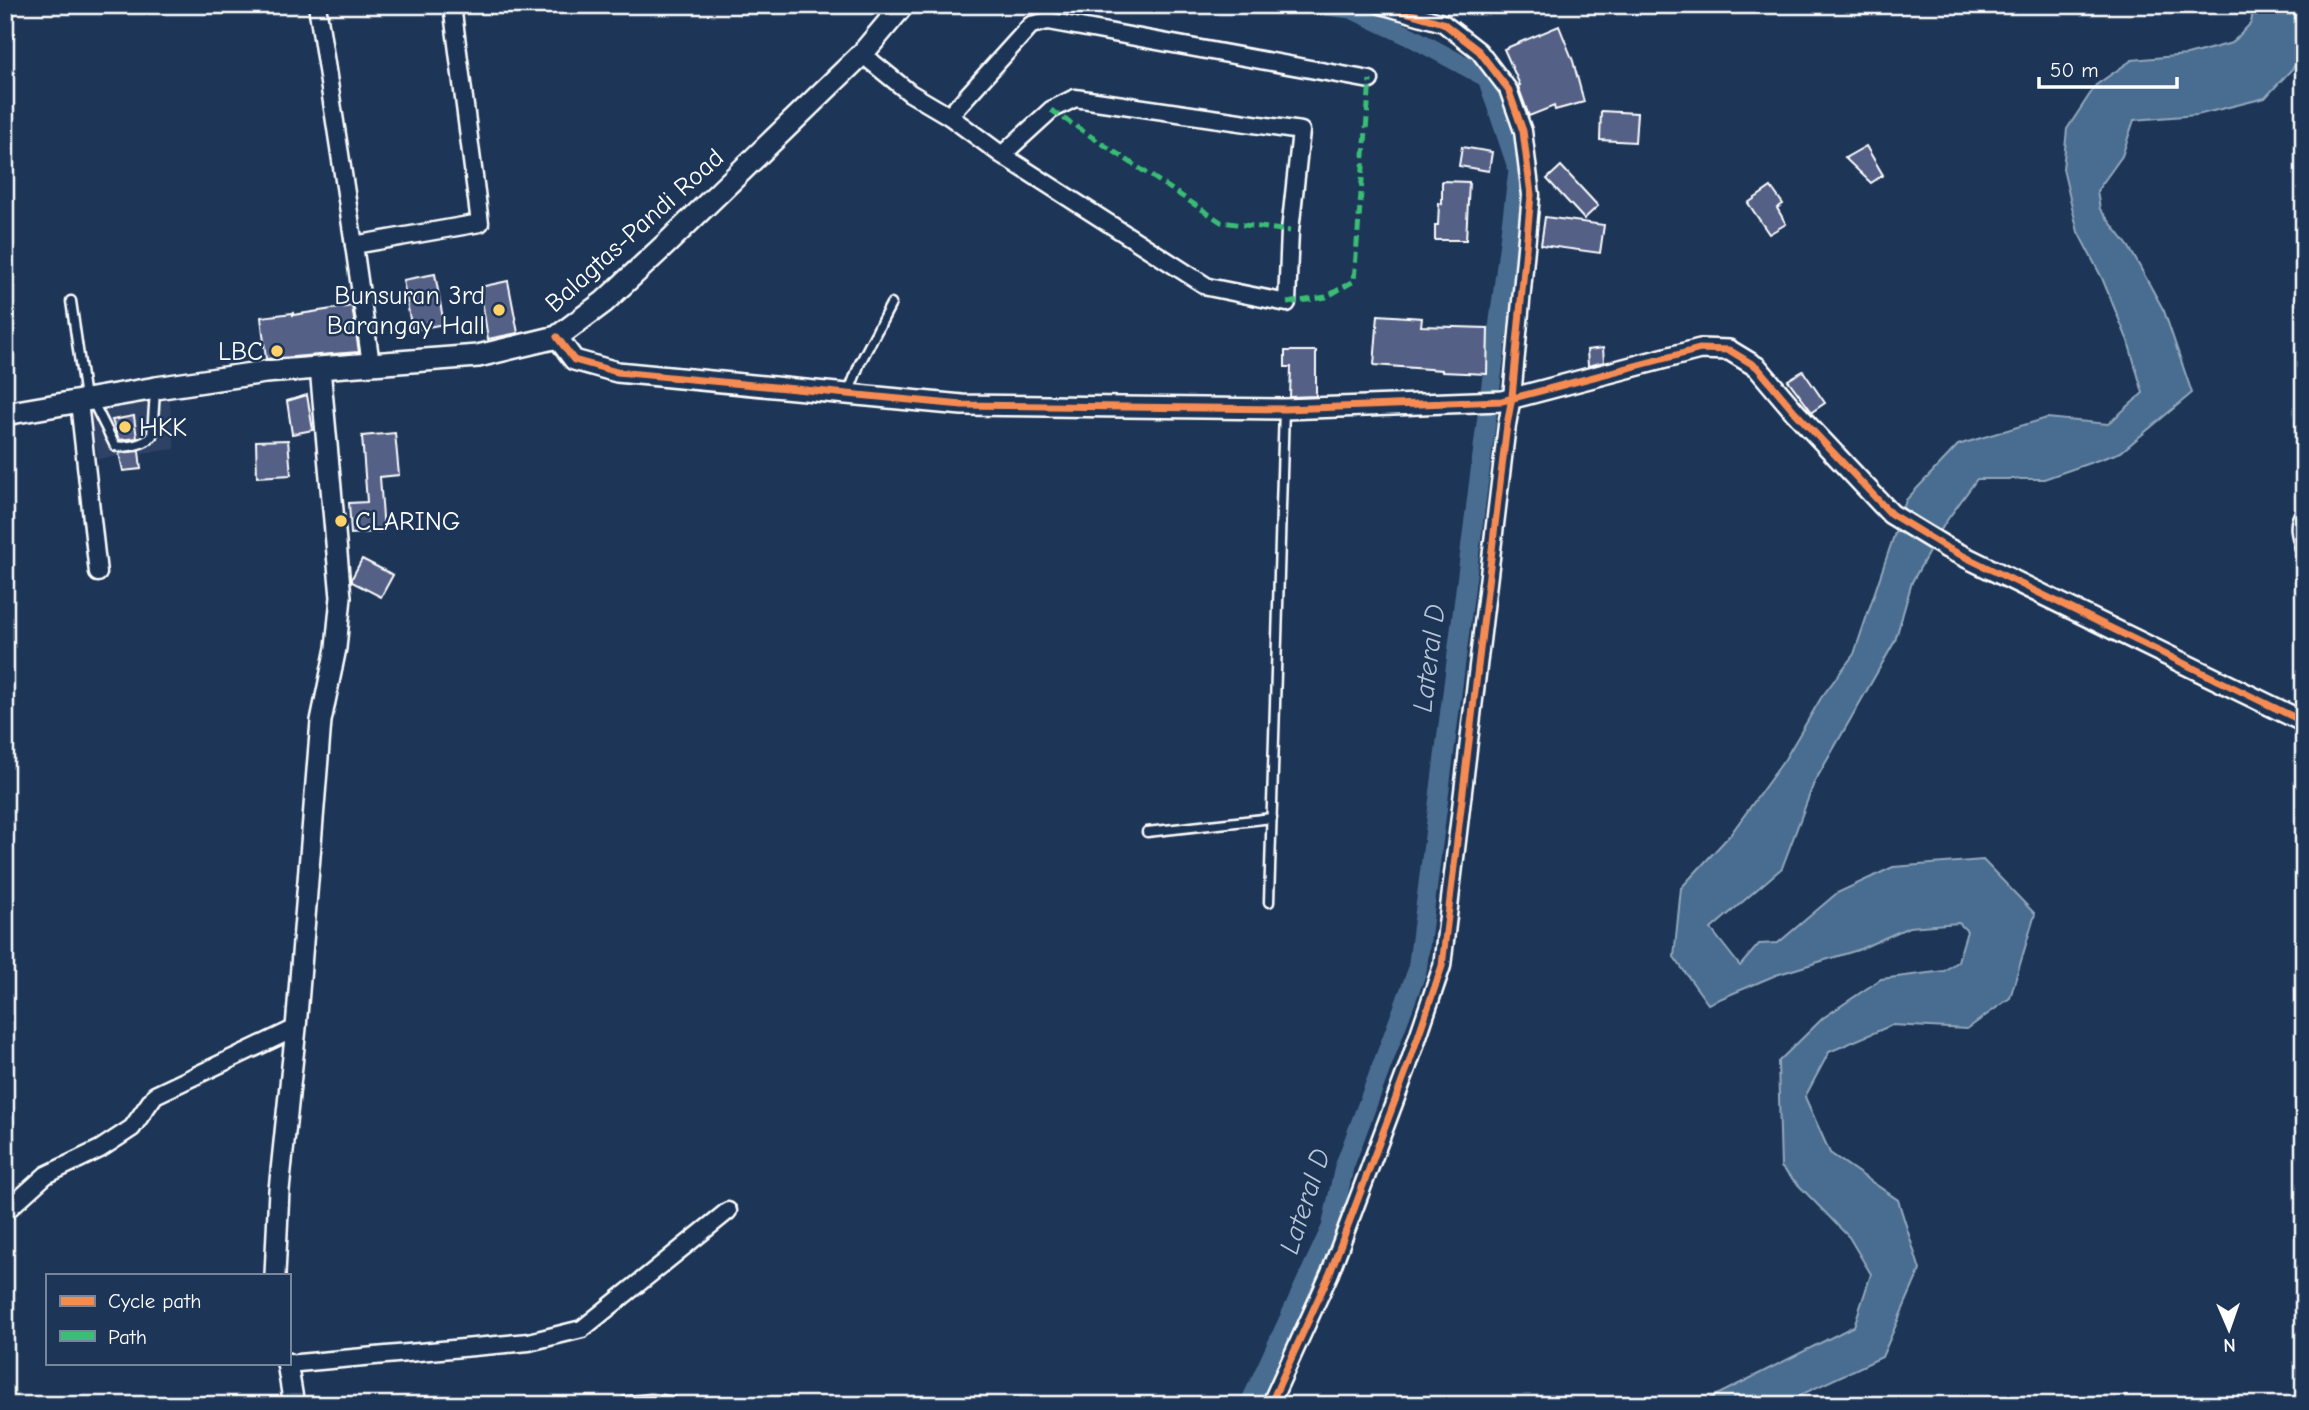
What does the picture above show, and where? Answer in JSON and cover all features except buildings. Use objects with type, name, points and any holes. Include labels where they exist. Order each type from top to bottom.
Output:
[{"type":"main road","name":"Balagtas-Pandi Road","points":[[5,414],[265,372],[478,356],[557,337],[604,302],[666,244],[862,54],[903,5]]},
{"type":"street","points":[[317,5],[371,364]]},
{"type":"street","points":[[354,245],[480,223],[452,5]]},
{"type":"street","points":[[1270,1405],[1330,1273],[1408,1066],[1442,966],[1531,195],[1523,131],[1508,89],[1479,51],[1443,23],[1381,5]]},
{"type":"street","points":[[948,116],[1031,25],[1048,21],[1370,80]]},
{"type":"street","points":[[862,54],[910,93],[948,116],[1002,155],[1208,287],[1287,303],[1290,231],[1301,131],[1075,98],[1051,110],[1002,155]]},
{"type":"street","points":[[557,337],[574,360],[617,372],[962,405],[1284,409],[1507,399],[1700,349],[1729,350],[1757,367],[1795,412],[1891,514],[1947,548],[2304,722]]},
{"type":"street","points":[[275,1274],[279,1190],[296,1028],[321,722],[336,648],[341,597],[320,368]]},
{"type":"street","points":[[85,401],[98,573]]},
{"type":"street","points":[[2304,514],[2300,527],[2304,548]]},
{"type":"street","points":[[5,1212],[46,1175],[100,1149],[132,1128],[155,1095],[296,1028]]},
{"type":"street","points":[[290,1363],[529,1342],[582,1329],[727,1211]]},
{"type":"street","points":[[287,1364],[294,1405]]},
{"type":"street","points":[[628,1405],[670,1405]]},
{"type":"lane","points":[[71,301],[85,401],[115,446],[123,447],[148,440],[152,436],[156,388]]},
{"type":"lane","points":[[848,394],[860,363],[891,304]]},
{"type":"lane","points":[[1269,902],[1284,409]]},
{"type":"lane","points":[[1147,832],[1272,818]]},
{"type":"shaded area","points":[[2254,5],[2304,5],[2304,56],[2265,98],[2197,115],[2134,120],[2122,156],[2097,191],[2100,209],[2129,247],[2164,311],[2192,393],[2121,452],[2044,479],[1977,479],[1945,523],[1912,582],[1895,641],[1814,783],[1782,868],[1711,929],[1740,966],[1759,944],[1778,943],[1837,893],[1893,867],[1983,860],[2035,914],[2010,998],[1967,1029],[1892,1025],[1829,1052],[1805,1097],[1830,1153],[1898,1200],[1920,1270],[1882,1357],[1800,1395],[1785,1405],[1697,1405],[1854,1326],[1871,1274],[1849,1237],[1781,1167],[1778,1062],[1823,1018],[1881,979],[1944,971],[1958,961],[1967,931],[1959,923],[1909,927],[1858,950],[1776,975],[1708,1004],[1674,957],[1681,888],[1730,835],[1785,759],[1821,698],[1854,654],[1906,500],[1958,445],[2047,418],[2108,424],[2143,393],[2128,341],[2102,278],[2078,232],[2063,169],[2067,129],[2096,85],[2132,60],[2187,55],[2232,43],[2251,23]]},
{"type":"shaded area","points":[[169,394],[175,449],[98,459],[89,407]]},
{"type":"waterway","name":"Lateral D","points":[[1249,1405],[1331,1228],[1344,1167],[1417,971],[1518,170],[1487,78],[1411,37],[1351,9],[1318,5]]},
{"type":"marked path","points":[[1287,303],[1326,297],[1354,281],[1370,80]]},
{"type":"marked path","points":[[1051,110],[1221,222],[1290,231]]},
{"type":"cycle path","points":[[1270,1405],[1330,1273],[1408,1066],[1442,966],[1512,397],[1531,195],[1523,131],[1508,89],[1479,51],[1443,23],[1381,5]]},
{"type":"cycle path","points":[[557,337],[574,360],[617,372],[962,405],[1284,409],[1502,401],[1700,349],[1729,350],[1757,367],[1795,412],[1891,514],[1947,548],[2304,722]]},
{"type":"place","name":"Bunsuran 3rd Barangay Hall","points":[[499,310]]},
{"type":"place","name":"LBC","points":[[277,351]]},
{"type":"place","name":"HKK","points":[[125,427]]},
{"type":"place","name":"CLARING","points":[[341,521]]}]
